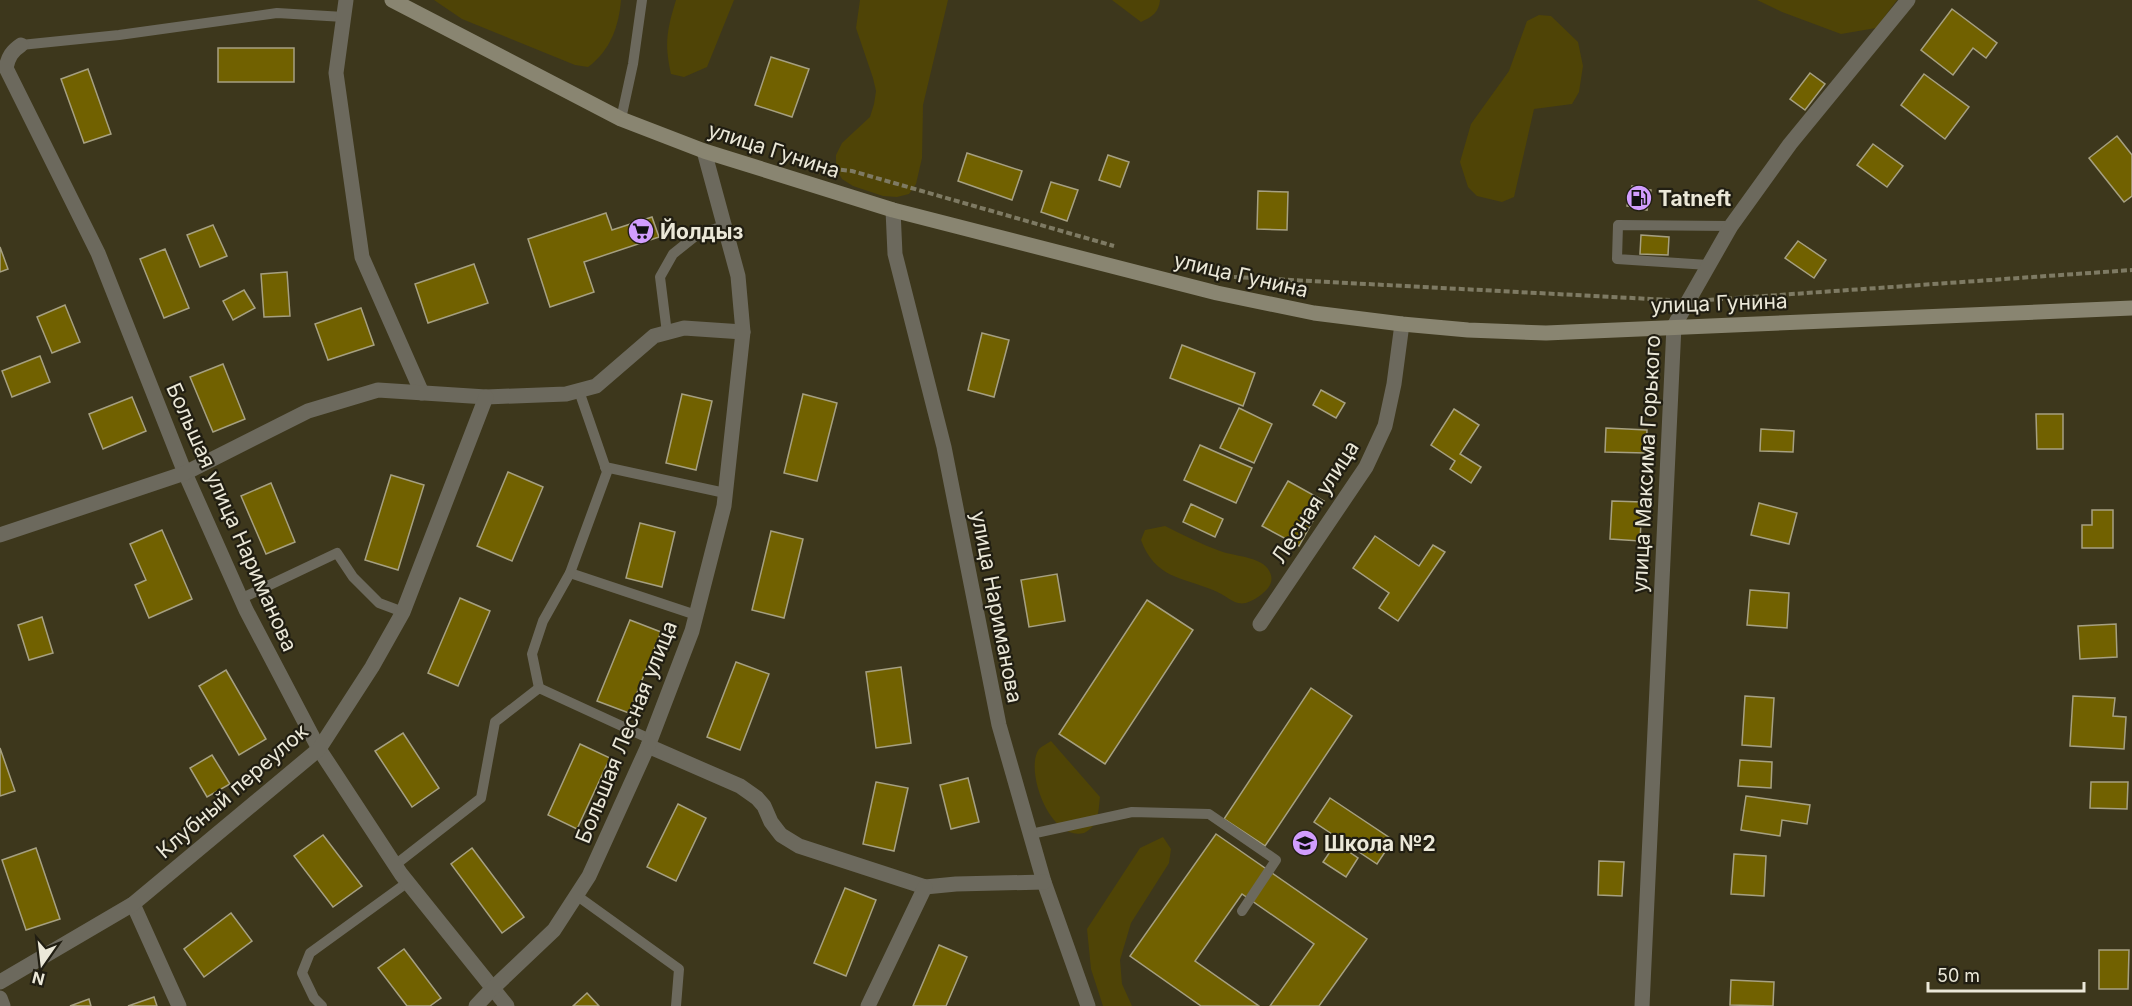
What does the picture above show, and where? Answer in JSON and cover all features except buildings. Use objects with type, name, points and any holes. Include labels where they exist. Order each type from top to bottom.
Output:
[{"type":"main road","name":"улица Гунина","points":[[392,0],[621,119],[704,151],[893,210],[1217,293],[1314,313],[1468,330],[1546,333],[2132,308]]},
{"type":"street","points":[[346,0],[336,73],[362,257],[422,393]]},
{"type":"street","name":"улица Максима Горького","points":[[1642,1006],[1674,326],[1731,226],[1790,144],[1908,0]]},
{"type":"street","name":"Большая улица Нариманова","points":[[21,45],[13,51],[6,68],[98,253],[185,473],[240,599],[318,749],[395,866],[507,1006]]},
{"type":"street","name":"Большая Лесная улица","points":[[476,1006],[554,930],[589,876],[649,742],[692,631],[724,506],[743,333],[738,276],[704,151]]},
{"type":"street","name":"улица Нариманова","points":[[893,210],[895,254],[944,447],[999,725],[1044,882],[1088,1006]]},
{"type":"street","name":"Лесная улица","points":[[1260,624],[1371,457],[1385,426],[1394,384],[1402,324]]},
{"type":"street","points":[[0,535],[185,473],[308,411],[378,390],[486,397],[566,394],[596,386],[654,336],[684,328],[743,333]]},
{"type":"street","name":"Клубный переулок","points":[[0,982],[133,904],[318,749],[372,667],[403,612],[486,397]]},
{"type":"street","points":[[649,742],[740,786],[764,806],[771,822],[781,835],[799,846],[925,887],[1044,882]]},
{"type":"street","points":[[868,1006],[925,887]]},
{"type":"street","points":[[133,904],[179,1006]]},
{"type":"street","points":[[0,998],[3,1006]]},
{"type":"lane","points":[[621,119],[642,0]]},
{"type":"lane","points":[[21,45],[119,35],[277,13],[344,17]]},
{"type":"lane","points":[[1708,264],[1617,259],[1618,225],[1731,226]]},
{"type":"lane","points":[[666,333],[660,277],[673,254],[698,234],[724,226]]},
{"type":"lane","points":[[538,688],[532,654],[543,621],[570,573],[607,472],[579,391]]},
{"type":"lane","points":[[605,467],[725,493]]},
{"type":"lane","points":[[240,599],[337,553],[353,577],[378,603],[403,612]]},
{"type":"lane","points":[[570,573],[696,615]]},
{"type":"lane","points":[[538,688],[649,742]]},
{"type":"lane","points":[[395,866],[481,798],[495,722],[538,688]]},
{"type":"lane","points":[[1031,834],[1132,812],[1209,814],[1276,860],[1242,911]]},
{"type":"lane","points":[[322,1006],[314,998],[302,973],[310,953],[408,882]]},
{"type":"lane","points":[[576,895],[680,969],[676,1006]]},
{"type":"path","points":[[852,171],[1115,246]]},
{"type":"path","points":[[1229,276],[1687,301],[2132,270]]},
{"type":"shaded area","points":[[434,0],[621,0],[618,19],[608,46],[588,67],[575,65],[462,19]]},
{"type":"shaded area","points":[[676,0],[734,0],[707,67],[684,77],[671,74],[667,45]]},
{"type":"shaded area","points":[[860,0],[948,0],[923,105],[922,158],[916,184],[909,194],[897,197],[883,196],[853,186],[842,179],[836,168],[836,155],[842,143],[870,117],[876,91],[856,28]]},
{"type":"shaded area","points":[[1112,0],[1160,0],[1154,14],[1141,22]]},
{"type":"shaded area","points":[[1757,0],[1897,0],[1876,28],[1841,34]]},
{"type":"shaded area","points":[[1539,15],[1551,16],[1578,42],[1583,66],[1579,92],[1572,104],[1534,109],[1514,197],[1502,202],[1477,196],[1468,187],[1460,162],[1471,124],[1509,71],[1527,21]]},
{"type":"shaded area","points":[[1165,526],[1213,548],[1263,564],[1271,575],[1270,586],[1254,600],[1241,603],[1161,569],[1147,553],[1141,540],[1145,530]]},
{"type":"shaded area","points":[[1051,741],[1100,797],[1095,822],[1092,828],[1084,833],[1072,833],[1061,827],[1043,802],[1035,772],[1035,759],[1039,749]]},
{"type":"shaded area","points":[[1163,837],[1171,849],[1169,863],[1131,923],[1120,960],[1122,984],[1132,1006],[1103,1006],[1091,969],[1087,929],[1140,848]]},
{"type":"place","name":"Tatneft","points":[[1639,198]]},
{"type":"place","name":"Йолдыз","points":[[641,231]]},
{"type":"place","name":"Школа №2","points":[[1305,843]]}]
